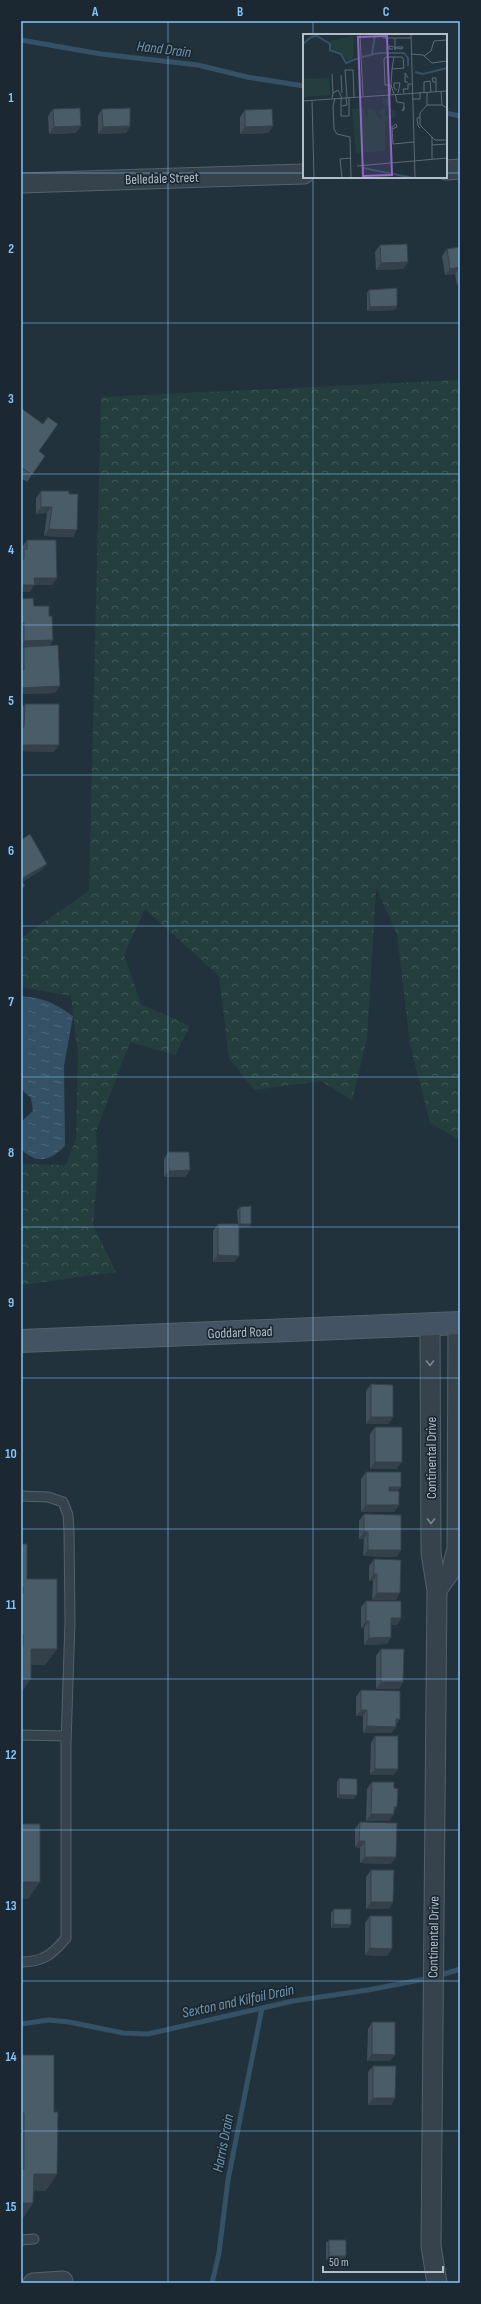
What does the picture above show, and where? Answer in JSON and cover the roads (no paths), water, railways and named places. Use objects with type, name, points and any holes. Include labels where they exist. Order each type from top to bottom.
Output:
[{"type":"main road","name":"Goddard Road","points":[[21,1341],[459,1323]]},
{"type":"street","points":[[447,170],[460,169]]},
{"type":"street","name":"Belledale Street","points":[[21,183],[303,174]]},
{"type":"street","name":"Continental Drive","points":[[437,1590],[452,1569],[457,1548],[459,1323]]},
{"type":"street","name":"Continental Drive","points":[[430,1324],[431,1553],[437,1590],[432,1968],[431,2246],[437,2283]]},
{"type":"street","points":[[33,2283],[63,2281]]},
{"type":"lane","points":[[21,1496],[48,1497],[63,1502],[68,1515],[70,1621],[66,1736],[66,1938],[53,1953],[33,1962],[21,1962]]},
{"type":"lane","points":[[21,1735],[66,1736]]},
{"type":"lane","points":[[21,2240],[34,2239]]},
{"type":"water","points":[[21,996],[36,998],[48,1002],[73,1016],[64,1066],[65,1146],[49,1158],[43,1159],[33,1157],[21,1149],[22,1121],[33,1111],[31,1098],[21,1089]]},
{"type":"waterway","name":"Hand Drain","points":[[21,40],[101,54],[198,65],[247,77],[303,86]]},
{"type":"waterway","name":"Hand Drain","points":[[447,113],[460,116]]},
{"type":"waterway","name":"Sexton and Kilfoil Drain","points":[[438,1976],[460,1969]]},
{"type":"waterway","name":"Sexton and Kilfoil Drain","points":[[21,2024],[49,2020],[69,2022],[123,2033],[148,2034],[293,2001],[368,1990],[430,1978]]},
{"type":"waterway","name":"Harris Drain","points":[[212,2283],[219,2253],[228,2180],[262,2008]]}]
